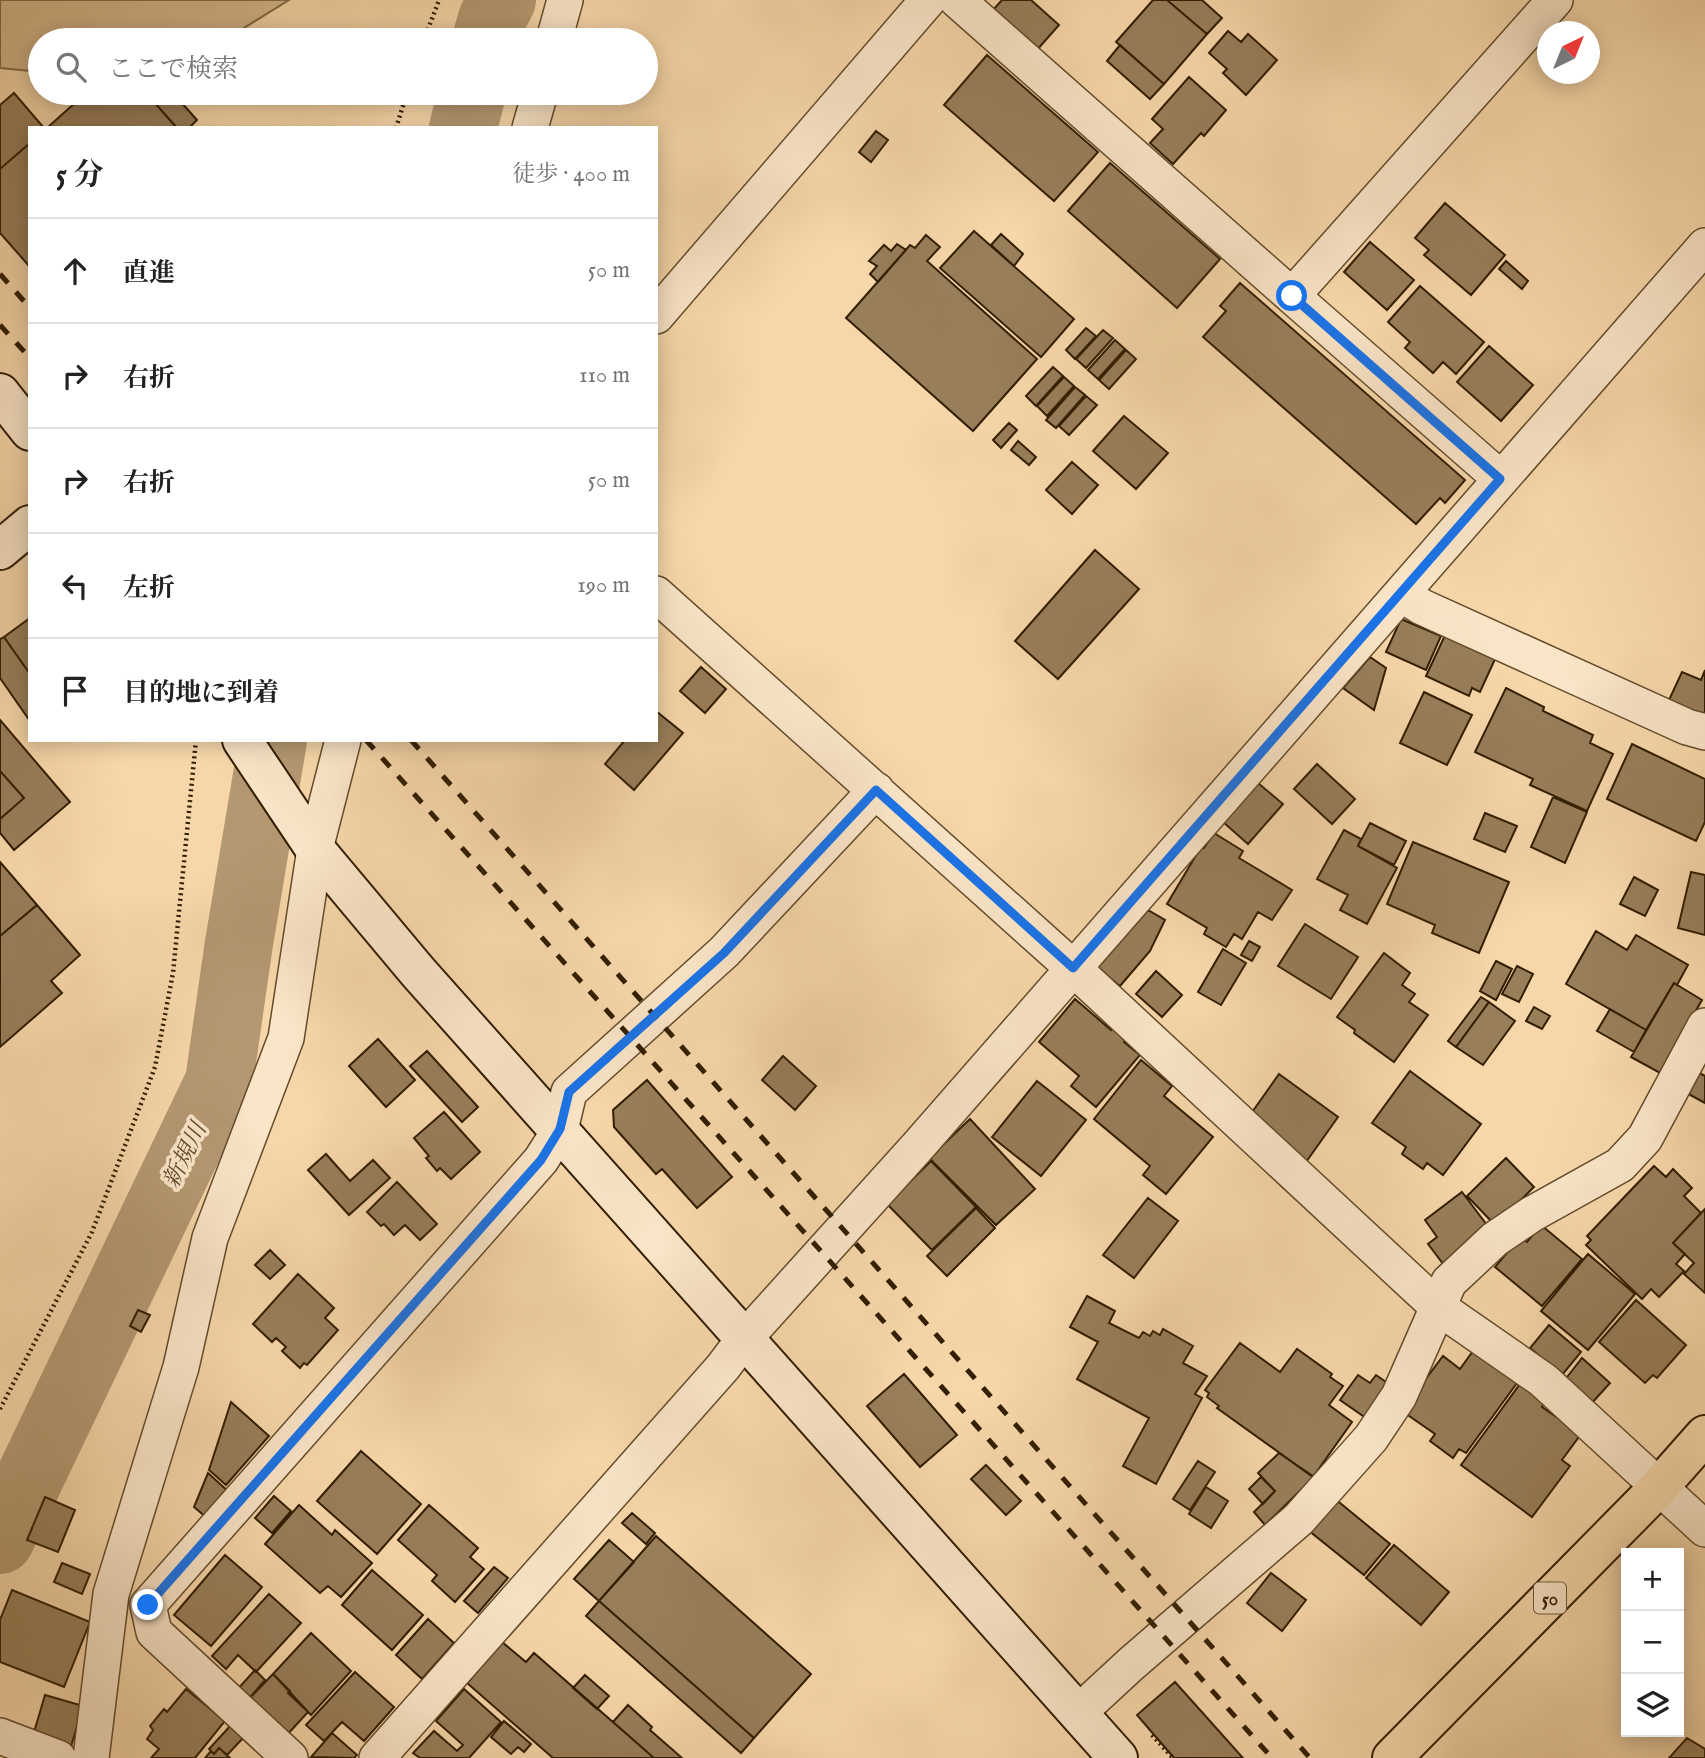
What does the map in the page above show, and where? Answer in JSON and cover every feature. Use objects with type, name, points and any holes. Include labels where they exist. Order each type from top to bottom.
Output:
[{"type":"main road","name":"50","points":[[1392,1758],[1658,1487],[1705,1435]]},
{"type":"street","points":[[557,28],[565,0]]},
{"type":"street","points":[[658,314],[928,0]]},
{"type":"street","points":[[957,0],[1500,479]]},
{"type":"street","points":[[1292,296],[1555,0]]},
{"type":"street","points":[[531,126],[537,105]]},
{"type":"street","points":[[377,1758],[723,1367],[744,1339],[919,1145],[1705,246]]},
{"type":"street","points":[[0,393],[28,429]]},
{"type":"street","points":[[0,550],[28,527]]},
{"type":"street","points":[[1401,594],[1422,607],[1686,727],[1705,732]]},
{"type":"street","points":[[658,596],[1073,968],[1438,1307],[1543,1380],[1705,1529]]},
{"type":"street","points":[[243,742],[315,849],[418,972],[1118,1758]]},
{"type":"street","points":[[91,1758],[111,1594],[181,1367],[210,1238],[286,1038],[315,849],[342,742]]},
{"type":"street","points":[[148,1605],[541,1160],[560,1129],[569,1092],[724,953],[876,790]]},
{"type":"street","points":[[1078,1713],[1299,1519],[1371,1438],[1399,1396],[1449,1282],[1496,1239],[1532,1214],[1620,1165],[1645,1138],[1705,1026]]},
{"type":"street","points":[[111,1594],[148,1605]]},
{"type":"street","points":[[148,1605],[154,1632],[290,1758]]},
{"type":"street","points":[[0,1736],[58,1758]]},
{"type":"path","points":[[428,28],[439,0]]},
{"type":"path","points":[[397,126],[403,105]]},
{"type":"path","points":[[0,1409],[92,1232],[155,1067],[173,974],[196,742]]},
{"type":"shaded area","points":[[0,0],[289,0],[244,28],[28,28],[28,71],[0,68]]},
{"type":"building","points":[[1002,0],[1031,0],[1059,25],[1036,51],[992,11]]},
{"type":"building","points":[[1153,0],[1167,0],[1207,34],[1164,84],[1116,42]]},
{"type":"building","points":[[1167,0],[1202,0],[1222,18],[1207,34]]},
{"type":"building","points":[[1228,31],[1241,42],[1248,34],[1277,60],[1246,95],[1223,73],[1227,69],[1209,53]]},
{"type":"building","points":[[1120,45],[1164,84],[1150,99],[1107,61]]},
{"type":"building","points":[[987,55],[1098,152],[1054,201],[944,105]]},
{"type":"building","points":[[1189,77],[1226,110],[1204,136],[1201,133],[1173,164],[1150,143],[1163,129],[1152,119]]},
{"type":"building","points":[[14,93],[42,126],[28,126],[28,145],[0,169],[0,105]]},
{"type":"building","points":[[73,105],[157,105],[175,126],[49,126]]},
{"type":"building","points":[[157,105],[184,105],[197,120],[191,126],[175,126]]},
{"type":"building","points":[[876,131],[888,140],[871,162],[859,152]]},
{"type":"building","points":[[28,145],[28,265],[0,233],[0,169]]},
{"type":"building","points":[[1110,163],[1220,259],[1177,308],[1068,211]]},
{"type":"building","points":[[1445,203],[1505,255],[1471,295],[1424,255],[1429,250],[1415,238]]},
{"type":"building","points":[[974,231],[1074,319],[1041,357],[940,268]]},
{"type":"building","points":[[1001,234],[1023,254],[1014,266],[991,245]]},
{"type":"building","points":[[926,235],[940,247],[927,261],[1037,359],[973,431],[846,318],[910,245],[915,248]]},
{"type":"building","points":[[1370,242],[1414,280],[1387,310],[1344,272]]},
{"type":"building","points":[[897,244],[906,250],[878,282],[870,274],[877,266],[869,261],[884,245],[891,251]]},
{"type":"building","points":[[1506,261],[1528,281],[1522,289],[1499,269]]},
{"type":"building","points":[[1240,283],[1465,480],[1445,503],[1440,498],[1416,524],[1203,337],[1226,311],[1220,306]]},
{"type":"building","points":[[1420,286],[1484,342],[1456,374],[1443,362],[1433,373],[1405,348],[1410,342],[1388,322]]},
{"type":"building","points":[[1086,328],[1096,336],[1075,359],[1066,350]]},
{"type":"building","points":[[1103,330],[1113,338],[1086,368],[1076,359]]},
{"type":"building","points":[[1115,340],[1125,349],[1098,379],[1088,370]]},
{"type":"building","points":[[1489,346],[1533,385],[1501,421],[1457,382]]},
{"type":"building","points":[[1126,350],[1136,359],[1109,389],[1099,380]]},
{"type":"building","points":[[1053,367],[1063,376],[1036,406],[1026,396]]},
{"type":"building","points":[[1064,377],[1074,386],[1047,416],[1037,406]]},
{"type":"building","points":[[1075,387],[1085,395],[1056,428],[1046,420]]},
{"type":"building","points":[[1086,396],[1097,405],[1069,435],[1059,426]]},
{"type":"building","points":[[1124,416],[1168,453],[1136,489],[1093,451]]},
{"type":"building","points":[[1009,423],[1017,430],[1001,448],[993,440]]},
{"type":"building","points":[[1018,441],[1036,457],[1029,465],[1011,450]]},
{"type":"building","points":[[1072,462],[1098,485],[1072,514],[1046,490]]},
{"type":"building","points":[[1095,550],[1139,589],[1058,679],[1015,641]]},
{"type":"building","points":[[28,619],[28,671],[4,637]]},
{"type":"building","points":[[1401,619],[1441,636],[1426,670],[1386,652]]},
{"type":"building","points":[[1446,633],[1496,657],[1480,692],[1472,688],[1469,696],[1426,676]]},
{"type":"building","points":[[4,637],[28,671],[28,718],[0,678],[0,639]]},
{"type":"building","points":[[1370,657],[1386,668],[1374,710],[1343,688]]},
{"type":"building","points":[[701,667],[726,689],[705,713],[680,691]]},
{"type":"building","points":[[1705,670],[1705,717],[1669,700],[1682,672],[1701,680]]},
{"type":"building","points":[[1506,688],[1544,707],[1543,711],[1593,735],[1590,743],[1613,754],[1587,811],[1530,785],[1533,779],[1475,752]]},
{"type":"building","points":[[1424,692],[1472,715],[1447,765],[1400,743]]},
{"type":"building","points":[[658,713],[683,733],[634,790],[605,764],[623,742],[658,742]]},
{"type":"building","points":[[0,720],[70,802],[14,850],[0,833],[0,819],[24,798],[0,771]]},
{"type":"building","points":[[1632,744],[1705,779],[1705,822],[1696,841],[1607,799]]},
{"type":"building","points":[[1317,764],[1355,799],[1332,824],[1294,789]]},
{"type":"building","points":[[0,771],[24,798],[0,819]]},
{"type":"building","points":[[1258,783],[1283,804],[1248,844],[1223,822]]},
{"type":"building","points":[[1553,797],[1587,812],[1565,863],[1531,847]]},
{"type":"building","points":[[1485,813],[1517,826],[1505,852],[1474,839]]},
{"type":"building","points":[[1370,823],[1406,841],[1394,865],[1358,846]]},
{"type":"building","points":[[1344,830],[1361,839],[1358,846],[1397,868],[1367,924],[1340,910],[1348,895],[1317,879]]},
{"type":"building","points":[[1214,833],[1243,851],[1239,858],[1292,890],[1272,920],[1258,912],[1242,939],[1234,934],[1226,947],[1204,934],[1207,928],[1167,904],[1201,847],[1204,848]]},
{"type":"building","points":[[1413,842],[1509,882],[1479,953],[1432,933],[1435,925],[1387,904]]},
{"type":"building","points":[[0,862],[37,905],[0,936]]},
{"type":"building","points":[[1691,872],[1705,875],[1705,935],[1678,928]]},
{"type":"building","points":[[1634,877],[1658,890],[1645,916],[1620,904]]},
{"type":"building","points":[[37,905],[80,955],[51,981],[62,993],[0,1047],[0,936]]},
{"type":"building","points":[[1148,910],[1165,920],[1150,951],[1120,986],[1097,968]]},
{"type":"building","points":[[1305,924],[1358,957],[1331,999],[1278,966]]},
{"type":"building","points":[[1596,931],[1627,950],[1636,935],[1688,965],[1646,1030],[1566,984]]},
{"type":"building","points":[[1249,941],[1260,947],[1252,961],[1241,955]]},
{"type":"building","points":[[1223,949],[1246,963],[1221,1005],[1198,992]]},
{"type":"building","points":[[1384,953],[1410,973],[1402,985],[1415,994],[1409,1002],[1428,1015],[1394,1062],[1337,1017]]},
{"type":"building","points":[[1496,961],[1512,969],[1496,1000],[1480,991]]},
{"type":"building","points":[[1517,966],[1533,974],[1519,1002],[1502,994]]},
{"type":"building","points":[[1156,971],[1182,995],[1162,1017],[1136,994]]},
{"type":"building","points":[[1674,983],[1702,1000],[1660,1073],[1631,1057]]},
{"type":"building","points":[[1481,997],[1489,1002],[1456,1047],[1448,1041]]},
{"type":"building","points":[[1075,999],[1111,1030],[1115,1025],[1128,1037],[1124,1042],[1140,1055],[1096,1107],[1071,1086],[1079,1076],[1039,1042]]},
{"type":"building","points":[[1489,1002],[1515,1021],[1483,1065],[1456,1047]]},
{"type":"building","points":[[1534,1007],[1550,1016],[1542,1029],[1526,1021]]},
{"type":"building","points":[[1610,1009],[1646,1030],[1634,1052],[1597,1031]]},
{"type":"building","points":[[378,1039],[415,1080],[386,1107],[349,1066]]},
{"type":"building","points":[[427,1051],[478,1107],[462,1122],[410,1066]]},
{"type":"building","points":[[783,1056],[816,1086],[795,1110],[762,1080]]},
{"type":"building","points":[[1141,1060],[1172,1086],[1164,1096],[1213,1137],[1166,1194],[1143,1175],[1150,1166],[1094,1119]]},
{"type":"building","points":[[1694,1070],[1705,1076],[1705,1103],[1683,1091]]},
{"type":"building","points":[[1410,1071],[1481,1124],[1443,1175],[1427,1163],[1423,1169],[1402,1154],[1406,1147],[1372,1123]]},
{"type":"building","points":[[1279,1074],[1338,1117],[1306,1162],[1250,1115]]},
{"type":"building","points":[[647,1080],[732,1177],[697,1208],[662,1169],[656,1174],[614,1127],[613,1110]]},
{"type":"building","points":[[1037,1081],[1086,1120],[1041,1176],[992,1137]]},
{"type":"building","points":[[444,1112],[480,1152],[451,1179],[440,1168],[437,1171],[414,1138]]},
{"type":"building","points":[[970,1119],[1035,1189],[996,1225],[929,1158]]},
{"type":"building","points":[[326,1154],[350,1181],[373,1160],[390,1178],[349,1215],[308,1170]]},
{"type":"building","points":[[1506,1158],[1534,1187],[1495,1225],[1467,1196]]},
{"type":"building","points":[[931,1161],[976,1207],[932,1250],[887,1204]]},
{"type":"building","points":[[1654,1166],[1666,1177],[1673,1169],[1692,1188],[1684,1196],[1701,1213],[1673,1243],[1685,1254],[1676,1264],[1684,1271],[1659,1297],[1651,1289],[1642,1299],[1586,1245],[1591,1240],[1587,1236]]},
{"type":"building","points":[[397,1182],[437,1224],[420,1240],[405,1225],[394,1235],[367,1212]]},
{"type":"building","points":[[1462,1192],[1490,1229],[1444,1265],[1428,1244],[1437,1237],[1425,1220]]},
{"type":"building","points":[[1148,1198],[1178,1221],[1134,1278],[1103,1255]]},
{"type":"building","points":[[976,1208],[995,1228],[947,1276],[927,1256]]},
{"type":"building","points":[[1705,1209],[1705,1293],[1684,1274],[1694,1263],[1673,1243]]},
{"type":"building","points":[[1541,1225],[1582,1259],[1542,1306],[1495,1267],[1520,1237],[1527,1242]]},
{"type":"building","points":[[270,1250],[285,1265],[270,1279],[255,1265]]},
{"type":"building","points":[[1588,1254],[1635,1294],[1588,1350],[1541,1311]]},
{"type":"building","points":[[298,1274],[334,1308],[325,1318],[338,1330],[307,1365],[304,1363],[300,1368],[282,1351],[286,1347],[276,1338],[272,1342],[253,1324]]},
{"type":"building","points":[[1087,1296],[1115,1311],[1109,1323],[1139,1338],[1143,1332],[1150,1336],[1153,1331],[1160,1335],[1163,1329],[1193,1346],[1183,1363],[1207,1376],[1195,1394],[1202,1398],[1156,1484],[1123,1466],[1149,1418],[1077,1379],[1098,1342],[1070,1327]]},
{"type":"building","points":[[1636,1300],[1686,1345],[1657,1378],[1653,1375],[1645,1383],[1599,1342]]},
{"type":"building","points":[[138,1310],[150,1315],[141,1332],[130,1326]]},
{"type":"building","points":[[1549,1325],[1581,1352],[1562,1375],[1530,1348]]},
{"type":"building","points":[[1240,1343],[1280,1372],[1297,1349],[1332,1374],[1330,1377],[1343,1386],[1329,1405],[1352,1422],[1313,1477],[1217,1408],[1219,1406],[1207,1397],[1209,1393],[1205,1390]]},
{"type":"building","points":[[1473,1351],[1517,1383],[1466,1453],[1459,1449],[1453,1458],[1430,1441],[1435,1434],[1402,1411],[1443,1356],[1460,1369]]},
{"type":"building","points":[[1582,1358],[1610,1383],[1591,1404],[1564,1381]]},
{"type":"building","points":[[904,1374],[957,1435],[920,1467],[867,1406]]},
{"type":"building","points":[[1358,1375],[1370,1383],[1376,1375],[1389,1384],[1366,1418],[1340,1400]]},
{"type":"building","points":[[1520,1384],[1545,1402],[1542,1407],[1581,1434],[1562,1460],[1570,1466],[1532,1517],[1461,1465]]},
{"type":"building","points":[[231,1402],[269,1436],[226,1485],[209,1470]]},
{"type":"building","points":[[361,1451],[421,1504],[377,1554],[317,1501]]},
{"type":"building","points":[[1279,1453],[1314,1477],[1265,1525],[1254,1512],[1275,1491],[1258,1473]]},
{"type":"building","points":[[1198,1461],[1215,1472],[1190,1510],[1173,1499]]},
{"type":"building","points":[[986,1465],[1021,1501],[1006,1515],[971,1479]]},
{"type":"building","points":[[208,1473],[229,1492],[207,1518],[194,1507]]},
{"type":"building","points":[[1261,1477],[1275,1491],[1263,1504],[1249,1489]]},
{"type":"building","points":[[1206,1487],[1228,1501],[1211,1528],[1189,1514]]},
{"type":"building","points":[[274,1496],[291,1511],[272,1533],[255,1518]]},
{"type":"building","points":[[45,1497],[75,1510],[58,1552],[27,1540]]},
{"type":"building","points":[[1334,1498],[1390,1544],[1364,1575],[1308,1530]]},
{"type":"building","points":[[299,1505],[332,1535],[335,1530],[372,1563],[341,1597],[328,1586],[320,1593],[265,1544]]},
{"type":"building","points":[[429,1505],[478,1548],[470,1557],[484,1569],[455,1602],[432,1581],[437,1575],[398,1540]]},
{"type":"building","points":[[632,1513],[655,1533],[646,1544],[622,1523]]},
{"type":"building","points":[[656,1536],[811,1674],[754,1738],[599,1601]]},
{"type":"building","points":[[609,1540],[634,1562],[599,1601],[574,1579]]},
{"type":"building","points":[[1394,1545],[1449,1592],[1421,1625],[1366,1578]]},
{"type":"building","points":[[225,1555],[262,1587],[211,1646],[174,1615]]},
{"type":"building","points":[[62,1563],[90,1574],[82,1594],[54,1582]]},
{"type":"building","points":[[494,1567],[508,1578],[478,1613],[464,1601]]},
{"type":"building","points":[[372,1570],[423,1615],[392,1650],[342,1605]]},
{"type":"building","points":[[1271,1573],[1306,1600],[1282,1631],[1247,1603]]},
{"type":"building","points":[[12,1590],[90,1622],[64,1687],[0,1662],[0,1620]]},
{"type":"building","points":[[269,1594],[301,1623],[256,1672],[238,1655],[226,1669],[212,1656]]},
{"type":"building","points":[[599,1601],[754,1738],[741,1753],[586,1616]]},
{"type":"building","points":[[428,1619],[454,1643],[422,1679],[396,1655]]},
{"type":"building","points":[[311,1633],[351,1671],[311,1715],[273,1674]]},
{"type":"building","points":[[502,1642],[526,1662],[534,1653],[654,1758],[553,1758],[467,1683]]},
{"type":"building","points":[[255,1670],[265,1680],[247,1701],[236,1691]]},
{"type":"building","points":[[355,1672],[394,1707],[364,1741],[342,1722],[324,1741],[306,1725]]},
{"type":"building","points":[[273,1674],[308,1712],[286,1736],[248,1700]]},
{"type":"building","points":[[585,1675],[609,1696],[597,1709],[573,1688]]},
{"type":"building","points":[[1175,1682],[1243,1758],[1174,1758],[1137,1715]]},
{"type":"building","points":[[186,1689],[225,1721],[195,1758],[151,1758],[159,1749],[147,1739],[153,1730],[150,1726],[164,1709],[167,1712]]},
{"type":"building","points":[[464,1689],[501,1722],[469,1758],[420,1758],[413,1753],[434,1731],[457,1751],[463,1745],[436,1721]]},
{"type":"building","points":[[45,1695],[83,1706],[70,1750],[32,1739]]},
{"type":"building","points":[[628,1705],[652,1727],[650,1730],[682,1758],[654,1758],[613,1722]]},
{"type":"building","points":[[504,1721],[531,1744],[524,1752],[518,1747],[511,1754],[491,1737]]},
{"type":"building","points":[[232,1724],[245,1736],[227,1755],[219,1748],[214,1754],[209,1749]]},
{"type":"building","points":[[332,1733],[357,1755],[354,1758],[311,1757]]},
{"type":"building","points":[[1687,1738],[1705,1749],[1705,1758],[1669,1758]]},
{"type":"building","points":[[219,1748],[230,1758],[205,1758],[211,1751],[214,1754]]},
{"type":"waterway","name":"新規川","points":[[489,28],[502,0]]},
{"type":"waterway","name":"新規川","points":[[464,126],[469,105]]},
{"type":"waterway","name":"新規川","points":[[0,1540],[219,1082],[273,742]]},
{"type":"railway","points":[[0,274],[28,306]]},
{"type":"railway","points":[[0,325],[28,356]]},
{"type":"railway","points":[[368,742],[1272,1758]]},
{"type":"railway","points":[[413,742],[1310,1758]]},
{"type":"route","points":[[148,1605],[541,1160],[560,1129],[569,1092],[724,953],[876,790],[1073,968],[1401,594],[1500,479],[1292,296]]}]
